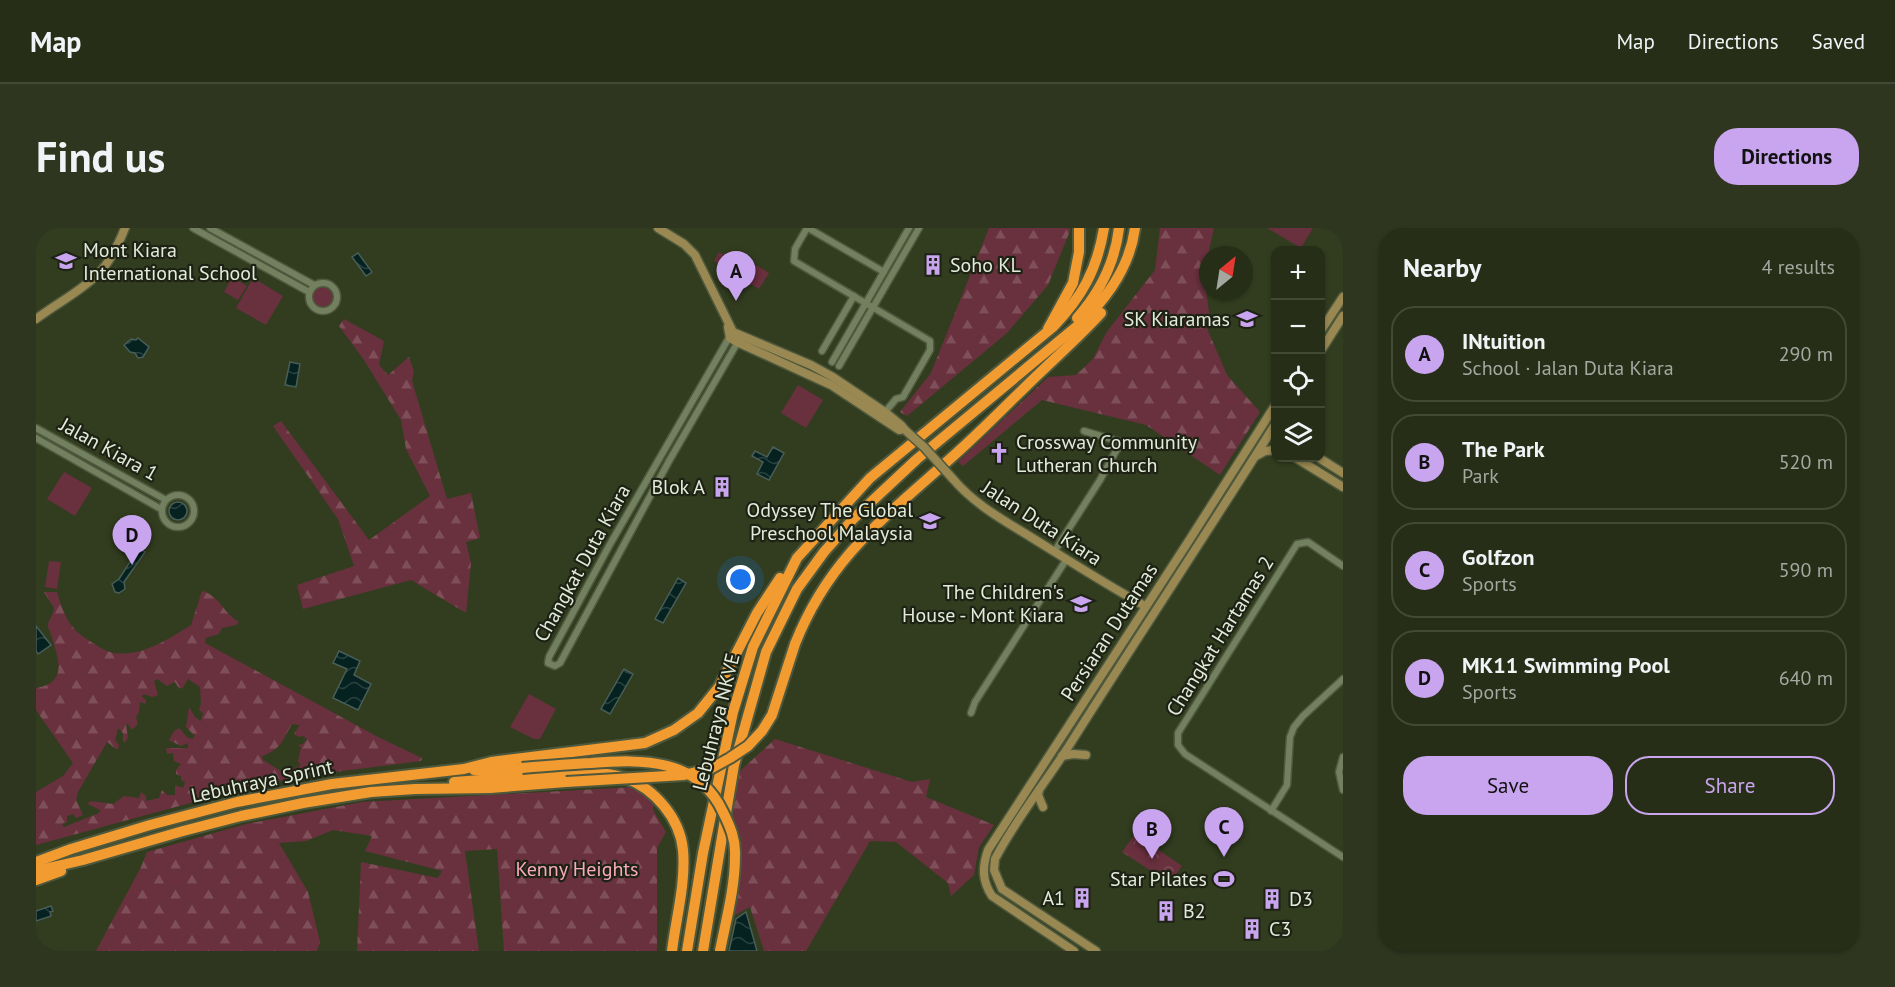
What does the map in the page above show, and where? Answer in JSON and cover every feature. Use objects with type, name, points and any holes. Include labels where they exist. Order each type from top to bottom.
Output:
[{"type":"highway","points":[[1046,333],[1073,283],[1079,252],[1079,228]]},
{"type":"highway","name":"Lebuhraya NKVE","points":[[687,951],[703,853],[733,712],[753,647],[797,558],[870,478],[1046,333],[1069,311],[1094,270],[1101,250],[1104,228]]},
{"type":"highway","points":[[1058,341],[1093,300],[1106,277],[1113,260],[1119,228]]},
{"type":"highway","points":[[1058,341],[1082,322],[1108,294],[1123,270],[1136,230]]},
{"type":"highway","points":[[415,789],[490,788],[684,775],[712,768],[748,747],[772,715],[795,644],[816,597],[851,549],[873,526],[961,449],[1086,330],[1103,310],[1108,294]]},
{"type":"highway","name":"Lebuhraya NKVE","points":[[703,951],[734,765],[766,652],[797,589],[824,552],[854,519],[917,459],[1058,341]]},
{"type":"highway","points":[[464,769],[491,762],[645,743],[674,730],[698,713],[719,687],[757,613],[777,582],[797,558]]},
{"type":"highway","points":[[464,769],[488,771],[622,760],[664,764],[695,778],[709,790],[721,806],[732,831],[736,853],[734,879],[720,951]]},
{"type":"highway","name":"Lebuhraya Sprint","points":[[70,849],[237,802],[332,784],[464,769]]},
{"type":"highway","points":[[415,789],[456,782],[588,772],[625,778],[640,785],[665,806],[677,827],[683,848],[684,871],[672,951]]},
{"type":"highway","name":"Lebuhraya Sprint","points":[[83,860],[241,816],[371,792],[415,789]]},
{"type":"highway","points":[[36,854],[70,849]]},
{"type":"highway","points":[[36,862],[70,849]]},
{"type":"highway","points":[[36,871],[83,860]]},
{"type":"highway","points":[[36,880],[83,860]]},
{"type":"street","points":[[36,319],[88,283],[101,271],[118,246],[125,228]]},
{"type":"street","points":[[193,228],[309,292]]},
{"type":"street","points":[[210,228],[314,285],[324,283],[333,287],[338,296],[336,304],[328,311],[319,311],[311,304],[309,292],[314,285]]},
{"type":"street","points":[[658,228],[684,244],[695,255],[734,335]]},
{"type":"street","points":[[884,272],[807,228],[795,249],[794,261],[930,341],[930,350],[903,397],[896,399],[885,412]]},
{"type":"street","points":[[832,362],[909,228]]},
{"type":"street","points":[[839,366],[919,228]]},
{"type":"street","points":[[822,351],[854,296]]},
{"type":"street","points":[[1325,325],[1343,297]]},
{"type":"street","points":[[1325,345],[1343,316]]},
{"type":"street","name":"Changkat Duta Kiara","points":[[734,335],[560,663],[555,666],[550,665],[549,657],[609,546],[734,335]]},
{"type":"street","name":"Jalan Duta Kiara","points":[[734,335],[811,365],[899,430],[905,430]]},
{"type":"street","name":"Jalan Duta Kiara","points":[[828,379],[885,412],[901,424],[969,497],[1055,550],[1066,560],[1145,606]]},
{"type":"street","name":"Persiaran Dutamas","points":[[1074,951],[992,896],[985,882],[983,864],[988,850],[1273,408]]},
{"type":"street","points":[[1264,423],[1271,426]]},
{"type":"street","name":"Jalan Kiara 1","points":[[36,428],[166,500]]},
{"type":"street","points":[[1055,550],[1100,480],[1121,442],[1084,431]]},
{"type":"street","name":"Persiaran Dutamas","points":[[1096,951],[1002,889],[996,879],[995,859],[1271,431]]},
{"type":"street","points":[[1257,433],[1271,441]]},
{"type":"street","name":"Jalan Kiara 1","points":[[36,438],[161,509]]},
{"type":"street","points":[[1254,457],[1271,450]]},
{"type":"street","points":[[1302,462],[1343,487]]},
{"type":"street","points":[[1325,462],[1343,473]]},
{"type":"street","points":[[175,495],[185,496],[190,500],[194,510],[191,520],[182,527],[171,526],[163,519],[161,509],[166,500],[175,495]]},
{"type":"street","name":"Changkat Hartamas 2","points":[[1343,566],[1308,542],[1297,544],[1178,732],[1178,746],[1185,754],[1343,857]]},
{"type":"street","points":[[971,713],[975,702],[1066,560]]},
{"type":"street","points":[[1145,606],[1161,602]]},
{"type":"street","points":[[1145,606],[1149,611],[1149,622]]},
{"type":"street","points":[[1271,811],[1287,785],[1290,736],[1294,728],[1303,716],[1343,679]]},
{"type":"street","points":[[1062,756],[1086,755]]},
{"type":"street","points":[[1343,757],[1340,772],[1343,790]]},
{"type":"street","points":[[1039,789],[1038,795],[1042,807]]},
{"type":"green space","points":[[989,228],[1070,228],[1070,231],[1048,285],[1007,333],[907,416],[900,412],[931,373]]},
{"type":"green space","points":[[1160,228],[1214,228],[1210,246],[1199,246],[1199,300],[1207,300],[1210,318],[1206,326],[1227,375],[1260,412],[1220,475],[1146,425],[1042,400],[963,466],[958,462],[1048,377],[1076,375],[1093,359],[1106,333],[1155,270]]},
{"type":"green space","points":[[1267,228],[1313,228],[1302,246],[1298,246]]},
{"type":"green space","points":[[719,252],[734,261],[729,270],[714,261]]},
{"type":"green space","points":[[739,255],[769,273],[759,289],[730,271]]},
{"type":"green space","points":[[232,277],[247,286],[238,300],[224,292]]},
{"type":"green space","points":[[253,278],[283,296],[266,325],[236,308]]},
{"type":"green space","points":[[323,287],[330,290],[333,297],[330,304],[323,307],[316,304],[313,297],[316,290]]},
{"type":"green space","points":[[344,319],[384,341],[379,365],[388,375],[409,357],[414,371],[412,381],[447,499],[471,493],[480,538],[466,542],[471,563],[466,613],[411,580],[303,609],[297,585],[354,566],[338,519],[273,426],[281,421],[369,540],[430,496],[406,449],[401,420],[364,360],[339,326]]},
{"type":"green space","points":[[798,385],[823,400],[806,428],[781,413]]},
{"type":"green space","points":[[64,472],[92,488],[75,516],[47,499]]},
{"type":"green space","points":[[49,561],[61,562],[57,589],[45,587]]},
{"type":"green space","points":[[202,591],[208,593],[239,622],[236,625],[222,628],[219,634],[206,638],[205,643],[378,737],[422,758],[421,761],[311,775],[249,787],[36,845],[36,792],[63,776],[73,763],[36,710],[36,688],[53,681],[58,668],[58,660],[48,626],[54,608],[44,592],[57,592],[73,628],[100,648],[111,652],[124,654],[145,650],[191,625]],"holes":[[[157,679],[167,686],[175,682],[182,689],[188,679],[200,687],[199,710],[203,713],[201,721],[195,717],[189,707],[186,727],[195,736],[192,739],[187,737],[179,728],[174,731],[169,740],[181,746],[188,743],[188,748],[166,748],[167,754],[173,753],[174,761],[181,764],[176,774],[181,776],[181,780],[185,782],[183,788],[175,785],[175,795],[167,795],[162,790],[159,798],[146,801],[146,796],[141,792],[139,798],[124,796],[113,804],[90,801],[88,804],[100,810],[99,813],[64,827],[62,824],[67,822],[67,816],[73,814],[76,818],[83,815],[76,800],[78,792],[107,742],[118,749],[119,745],[115,740],[118,728],[123,733],[124,743],[128,738],[126,725],[128,724],[132,730],[138,724],[136,717],[140,702],[146,704],[146,700],[142,697],[143,694],[153,697],[158,695],[154,681]],[[292,724],[300,725],[294,734],[307,739],[303,744],[298,745],[301,747],[298,762],[301,764],[298,767],[281,771],[263,760],[262,756],[278,747]]]},
{"type":"green space","points":[[529,694],[556,709],[540,739],[534,739],[510,727]]},
{"type":"green space","points":[[775,739],[912,782],[930,779],[926,797],[994,825],[979,847],[974,875],[951,896],[948,883],[896,842],[870,841],[806,951],[764,951],[750,907],[733,916],[741,838],[732,817],[739,772]]},
{"type":"green space","name":"Kenny Heights","points":[[634,787],[654,803],[653,810],[666,832],[657,848],[657,951],[504,951],[497,849],[465,851],[479,951],[357,951],[361,862],[438,878],[442,871],[365,851],[372,836],[333,830],[306,841],[279,843],[308,892],[320,942],[317,951],[96,951],[147,852],[246,824],[362,802]]},
{"type":"green space","points":[[1135,834],[1182,866],[1170,883],[1122,852]]},
{"type":"water","points":[[358,253],[372,272],[366,276],[352,257]]},
{"type":"water","points":[[138,338],[149,347],[143,357],[138,358],[124,345],[131,339]]},
{"type":"water","points":[[290,362],[300,364],[296,387],[285,385]]},
{"type":"water","points":[[773,447],[784,453],[769,480],[757,474],[763,462],[752,456],[755,451],[767,457]]},
{"type":"water","points":[[174,502],[182,502],[187,507],[185,518],[174,520],[169,515],[169,507]]},
{"type":"water","points":[[139,548],[145,552],[124,582],[125,589],[119,593],[115,592],[112,584],[119,579]]},
{"type":"water","points":[[678,578],[686,583],[663,623],[655,619]]},
{"type":"water","points":[[36,626],[51,645],[38,654],[36,651]]},
{"type":"water","points":[[339,651],[360,661],[354,675],[371,684],[358,710],[333,698],[347,669],[333,663]]},
{"type":"water","points":[[624,669],[633,674],[610,714],[601,709]]},
{"type":"water","points":[[51,906],[53,911],[50,912],[51,916],[36,921],[36,911]]},
{"type":"water","points":[[746,912],[757,951],[729,951],[736,919]]},
{"type":"place","name":"Mont Kiara International School","points":[[66,261]]},
{"type":"place","name":"Soho KL","points":[[933,265]]},
{"type":"place","name":"INtuition","points":[[736,301]]},
{"type":"place","name":"SK Kiaramas","points":[[1247,319]]},
{"type":"place","name":"Crossway Community Lutheran Church","points":[[999,453]]},
{"type":"place","name":"Blok A","points":[[722,487]]},
{"type":"place","name":"Odyssey The Global Preschool Malaysia","points":[[930,521]]},
{"type":"place","name":"MK11 Swimming Pool","points":[[132,565]]},
{"type":"place","name":"The Children's House - Mont Kiara","points":[[1081,604]]},
{"type":"place","name":"Golfzon","points":[[1224,857]]},
{"type":"place","name":"The Park","points":[[1152,859]]},
{"type":"place","name":"Star Pilates","points":[[1224,879]]},
{"type":"place","name":"A1","points":[[1082,898]]},
{"type":"place","name":"D3","points":[[1272,899]]},
{"type":"place","name":"B2","points":[[1166,911]]},
{"type":"place","name":"C3","points":[[1252,929]]}]
